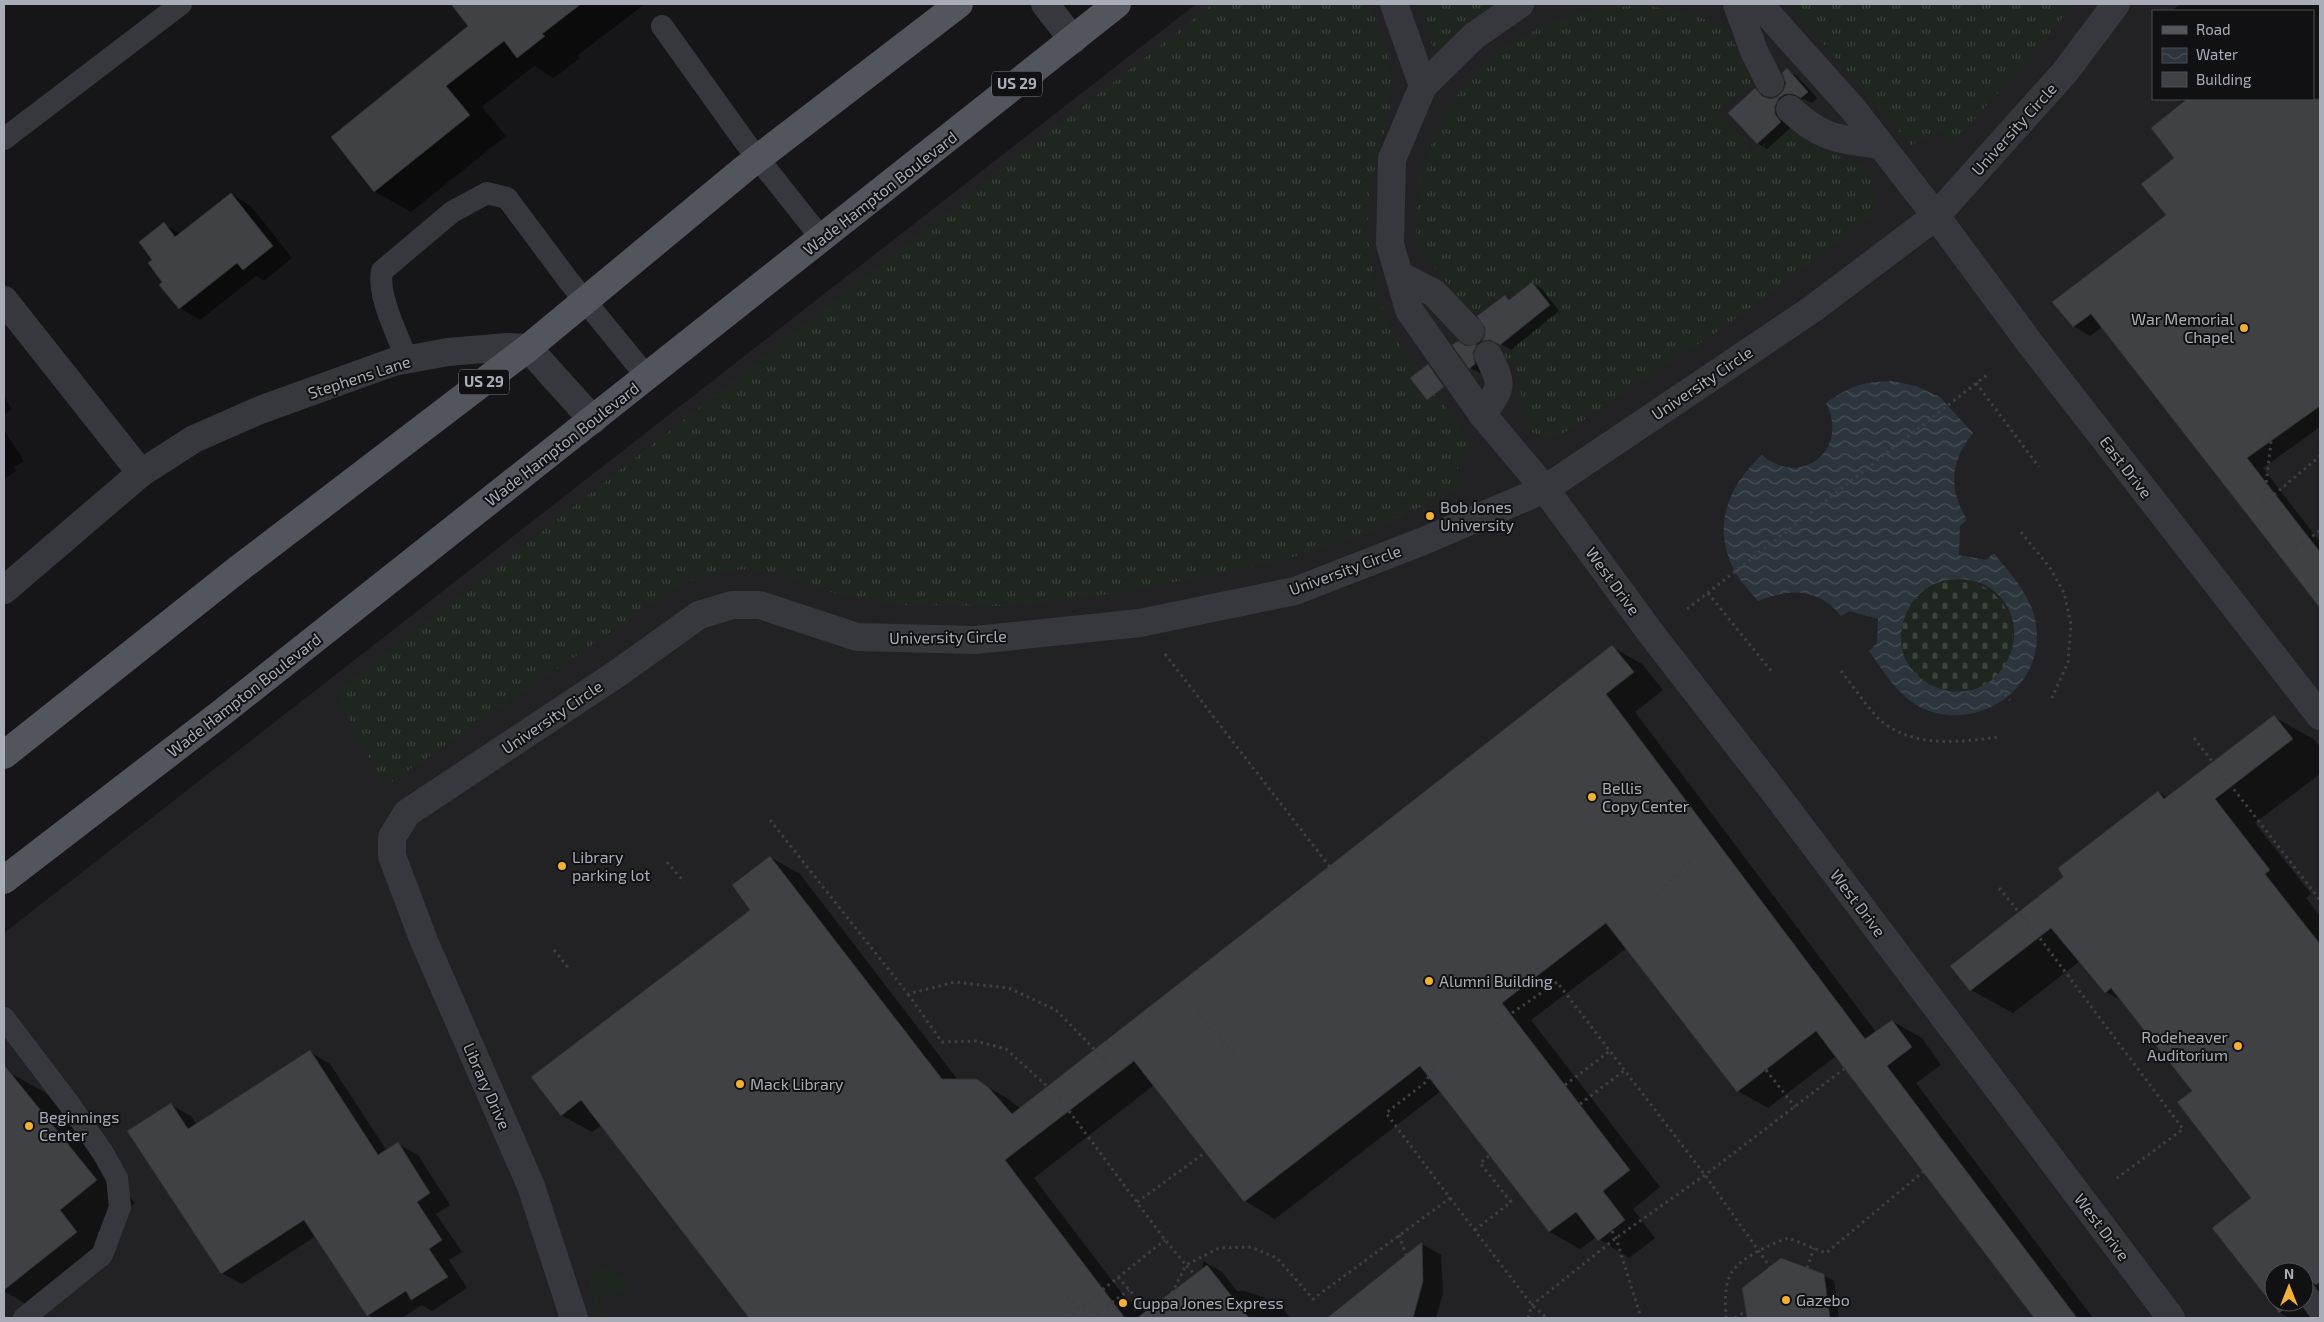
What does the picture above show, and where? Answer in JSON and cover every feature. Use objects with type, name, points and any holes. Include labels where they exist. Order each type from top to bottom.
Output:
[{"type":"main road","name":"US 29","points":[[4,755],[237,570],[528,348],[758,159],[960,4]]},
{"type":"main road","name":"Wade Hampton Boulevard","points":[[4,880],[220,714],[1117,4]]},
{"type":"street","points":[[1045,4],[1073,40]]},
{"type":"street","points":[[1394,4],[1423,86],[1474,36],[1520,4]]},
{"type":"street","points":[[1737,4],[1754,51],[1770,83]]},
{"type":"street","name":"East Drive","points":[[1748,4],[1767,13],[1853,108],[2029,342],[2320,716]]},
{"type":"street","name":"University Circle","points":[[392,856],[392,837],[407,813],[618,673],[699,615],[732,605],[760,605],[857,637],[965,640],[1140,623],[1295,590],[1426,540],[1545,489],[1811,310],[1936,216],[2065,72],[2116,4]]},
{"type":"street","name":"West Drive","points":[[1423,86],[1392,159],[1390,244],[1408,310],[1482,414],[1545,489],[1653,636],[1772,789],[2171,1318]]},
{"type":"street","points":[[1790,108],[1808,126],[1834,139],[1881,145]]},
{"type":"street","points":[[1399,275],[1434,293],[1470,331]]},
{"type":"street","points":[[4,300],[141,473]]},
{"type":"street","name":"Stephens Lane","points":[[4,590],[141,473],[202,435],[260,410],[393,362],[448,352],[507,347],[528,348]]},
{"type":"street","points":[[528,348],[593,420]]},
{"type":"street","points":[[1482,414],[1498,394],[1500,378],[1488,355]]},
{"type":"street","name":"Library Drive","points":[[392,856],[424,941],[531,1186],[574,1318]]},
{"type":"lane","points":[[4,139],[181,4]]},
{"type":"lane","points":[[662,26],[758,159],[822,239]]},
{"type":"lane","points":[[407,360],[384,297],[380,281],[382,270],[452,212],[487,193],[507,198],[647,377]]},
{"type":"lane","points":[[4,1018],[70,1105],[103,1153],[117,1178],[120,1207],[102,1254],[24,1318]]},
{"type":"path","points":[[1687,609],[1988,374]]},
{"type":"path","points":[[1976,383],[2038,467]]},
{"type":"path","points":[[2272,433],[2264,503],[2320,456]]},
{"type":"path","points":[[2296,547],[2320,531]]},
{"type":"path","points":[[2022,532],[2050,568],[2064,592],[2070,624],[2068,662],[2050,702]]},
{"type":"path","points":[[1708,592],[1772,672]]},
{"type":"path","points":[[1162,651],[1330,867]]},
{"type":"path","points":[[1841,671],[1878,717],[1904,735],[1942,742],[1998,737]]},
{"type":"path","points":[[1992,680],[2010,700]]},
{"type":"path","points":[[2194,738],[2320,900]]},
{"type":"path","points":[[770,820],[908,994],[942,1042],[976,1041],[1006,1049],[1061,1099]]},
{"type":"path","points":[[667,862],[684,882]]},
{"type":"path","points":[[1656,895],[1690,862]]},
{"type":"path","points":[[1999,888],[2039,937],[2182,1129],[2113,1181]]},
{"type":"path","points":[[554,950],[570,970]]},
{"type":"path","points":[[908,994],[954,982],[1009,988],[1056,1010],[1106,1064]]},
{"type":"path","points":[[1496,1024],[1557,982],[1705,1175],[1770,1267]]},
{"type":"path","points":[[1197,1012],[1234,1054]]},
{"type":"path","points":[[1565,1084],[1610,1051]]},
{"type":"path","points":[[1434,1065],[1426,1082],[1386,1113],[1532,1305],[1547,1318]]},
{"type":"path","points":[[1528,1318],[1532,1305],[1616,1238],[1705,1175],[1844,1069]]},
{"type":"path","points":[[1580,1104],[1625,1070]]},
{"type":"path","points":[[1766,1070],[1795,1107]]},
{"type":"path","points":[[1069,1111],[1165,1240],[1194,1275]]},
{"type":"path","points":[[1137,1202],[1206,1152]]},
{"type":"path","points":[[1475,1230],[1511,1202],[1480,1163],[1490,1156]]},
{"type":"path","points":[[1726,1318],[1725,1298],[1732,1272],[1758,1250],[1788,1238],[1826,1252],[1923,1172]]},
{"type":"path","points":[[1165,1318],[1167,1303],[1186,1265],[1219,1248],[1251,1247],[1277,1258],[1313,1299],[1450,1198]]},
{"type":"path","points":[[1612,1231],[1616,1238],[1641,1318]]},
{"type":"path","points":[[1399,1235],[1406,1254]]},
{"type":"path","points":[[1067,1318],[1165,1240]]},
{"type":"path","points":[[1807,1268],[1814,1248]]},
{"type":"path","points":[[1118,1277],[1154,1318]]},
{"type":"path","points":[[1091,1318],[1129,1290]]},
{"type":"path","points":[[1068,1297],[1078,1309]]},
{"type":"path","points":[[1134,1310],[1142,1305]]},
{"type":"path","points":[[1735,1318],[1746,1312]]},
{"type":"shaded area","name":"Bob Jones University","points":[[1196,4],[2320,4],[2320,1318],[4,1318],[4,933]]},
{"type":"green space","points":[[1213,4],[1369,4],[1375,15],[1384,37],[1390,62],[1392,86],[1385,130],[1373,177],[1368,209],[1369,241],[1374,274],[1383,307],[1404,351],[1475,445],[1463,457],[1464,464],[1455,471],[1464,486],[1368,532],[1284,560],[1118,593],[1009,606],[899,605],[834,593],[780,574],[739,569],[702,576],[668,593],[390,783],[382,781],[335,694]]},
{"type":"green space","points":[[1420,4],[1504,4],[1441,52],[1432,45]]},
{"type":"green space","points":[[1789,4],[2072,4],[2045,42],[1952,143],[1941,131],[1911,145]]},
{"type":"green space","points":[[1642,5],[1685,12],[1727,27],[1752,84],[1718,110],[1753,152],[1790,125],[1807,139],[1825,150],[1865,166],[1876,192],[1875,203],[1870,218],[1724,327],[1558,437],[1542,437],[1535,435],[1529,428],[1516,372],[1503,354],[1539,326],[1513,290],[1472,314],[1417,246],[1416,213],[1422,167],[1442,120],[1467,81],[1500,50],[1545,24],[1598,9]]},
{"type":"green space","points":[[1957,580],[1979,584],[1997,596],[2009,614],[2013,636],[2009,658],[1997,676],[1979,688],[1957,692],[1935,688],[1917,676],[1905,658],[1901,636],[1905,614],[1917,596],[1935,584]]},
{"type":"green space","points":[[597,1264],[615,1272],[630,1284],[629,1290],[599,1299],[604,1318],[598,1318],[590,1289],[590,1273]]},
{"type":"water","points":[[1892,381],[1916,386],[1940,397],[1973,433],[1960,454],[1954,475],[1957,497],[1967,520],[1960,526],[1959,555],[1986,560],[1994,553],[2020,586],[2034,614],[2036,647],[2030,668],[2018,686],[2003,700],[1984,710],[1963,715],[1941,714],[1920,707],[1897,689],[1869,651],[1877,643],[1878,619],[1849,611],[1841,616],[1823,600],[1803,593],[1781,594],[1758,601],[1738,577],[1727,552],[1724,521],[1727,506],[1733,492],[1750,467],[1762,455],[1777,464],[1792,468],[1806,466],[1818,459],[1827,449],[1832,435],[1832,420],[1826,403],[1857,386]],"holes":[[[1962,579],[1981,583],[2001,598],[2012,617],[2014,638],[2009,658],[1997,675],[1980,687],[1958,691],[1933,686],[1923,680],[1908,663],[1903,653],[1901,642],[1904,619],[1915,599],[1932,585],[1943,581]]]},
{"type":"building","points":[[451,4],[581,4],[542,34],[545,36],[517,58],[504,41],[446,86],[470,115],[374,192],[331,137],[468,26]]},
{"type":"building","points":[[1787,68],[1808,92],[1801,98],[1793,94],[1785,94],[1779,98],[1775,106],[1775,114],[1781,122],[1757,144],[1728,113],[1755,88],[1762,96],[1770,99],[1777,97],[1783,91],[1786,83],[1782,73]]},
{"type":"building","points":[[2320,99],[2320,406],[2247,458],[2320,552],[2320,608],[2091,314],[2073,327],[2052,302],[2166,215],[2141,184],[2174,158],[2151,128],[2186,100]]},
{"type":"building","points":[[231,193],[273,246],[243,270],[237,263],[179,309],[159,285],[162,282],[148,263],[152,260],[139,242],[164,222],[175,237]]},
{"type":"building","points":[[1532,282],[1550,305],[1500,345],[1490,340],[1482,341],[1485,335],[1485,328],[1477,316],[1505,295],[1509,300]]},
{"type":"building","points":[[1458,341],[1466,346],[1477,344],[1473,353],[1475,364],[1469,369],[1452,345]]},
{"type":"building","points":[[1428,364],[1444,387],[1427,400],[1410,378]]},
{"type":"building","points":[[1612,645],[1634,672],[1606,694],[1865,1039],[1892,1020],[1912,1047],[1887,1066],[2077,1318],[2034,1318],[1816,1031],[1737,1092],[1606,923],[1502,1003],[1630,1170],[1603,1191],[1625,1220],[1598,1241],[1576,1212],[1549,1232],[1420,1066],[1244,1202],[1134,1061],[1005,1160],[1125,1318],[749,1318],[581,1100],[561,1116],[531,1077],[750,910],[732,885],[770,856],[942,1079],[977,1079],[989,1088],[1012,1114]]},
{"type":"building","name":"Rodeheaver Auditorium","points":[[2274,715],[2293,739],[2215,799],[2270,870],[2265,874],[2320,944],[2320,1282],[2316,1285],[2314,1283],[2314,1262],[2264,1262],[2264,1294],[2212,1228],[2251,1198],[2177,1102],[2192,1091],[2111,988],[2105,993],[2051,928],[1970,991],[1950,966],[2063,877],[2058,868],[2158,791],[2164,799]]},
{"type":"building","points":[[310,1050],[378,1155],[398,1142],[430,1193],[417,1202],[442,1240],[429,1249],[448,1277],[411,1300],[406,1291],[367,1316],[304,1220],[221,1274],[127,1131],[171,1103],[188,1129]]},
{"type":"building","name":"Beginnings Center","points":[[4,1065],[97,1180],[60,1210],[77,1232],[4,1290]]},
{"type":"building","points":[[1422,1242],[1423,1281],[1413,1318],[1327,1318]]},
{"type":"building","name":"Gazebo","points":[[1781,1258],[1824,1274],[1830,1318],[1747,1318],[1742,1288]]},
{"type":"building","points":[[1207,1265],[1249,1318],[1137,1318],[1194,1275]]},
{"type":"place","name":"War Memorial Chapel","points":[[2244,328]]},
{"type":"place","name":"Bob Jones University","points":[[1430,516]]},
{"type":"place","name":"Bellis Copy Center","points":[[1592,797]]},
{"type":"place","name":"Library parking lot","points":[[562,866]]},
{"type":"place","name":"Alumni Building","points":[[1429,981]]},
{"type":"place","name":"Rodeheaver Auditorium","points":[[2238,1046]]},
{"type":"place","name":"Mack Library","points":[[740,1084]]},
{"type":"place","name":"Beginnings Center","points":[[29,1126]]},
{"type":"place","name":"Gazebo","points":[[1786,1300]]},
{"type":"place","name":"Cuppa Jones Express","points":[[1123,1303]]}]
